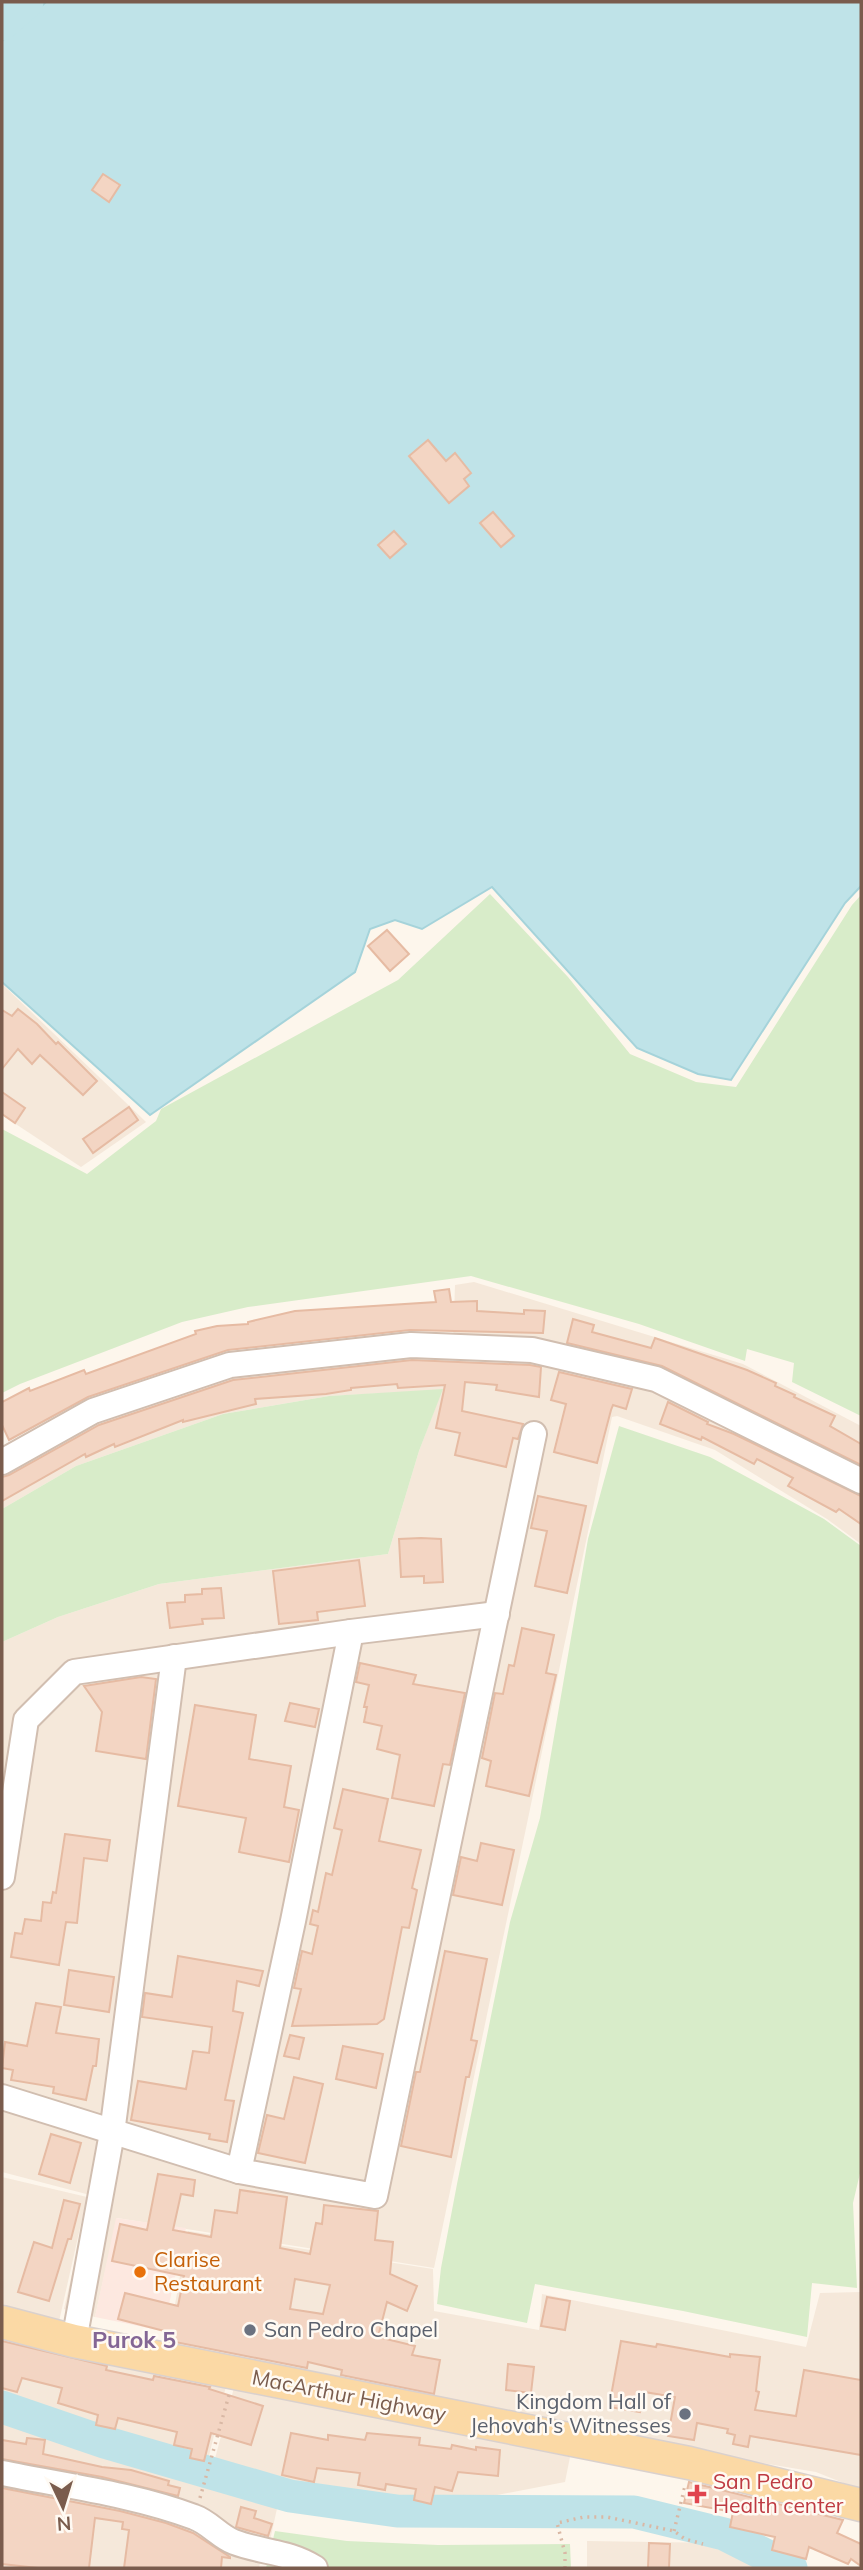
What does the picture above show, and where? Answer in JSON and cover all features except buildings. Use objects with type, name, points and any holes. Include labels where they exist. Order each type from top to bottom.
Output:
[{"type":"main road","name":"MacArthur Highway","points":[[2,2322],[74,2341],[698,2464],[861,2505]]},
{"type":"street","points":[[2,1462],[93,1411],[230,1365],[411,1345],[533,1350],[656,1379],[861,1481]]},
{"type":"street","points":[[2,2098],[239,2171],[375,2196],[534,1434]]},
{"type":"street","points":[[2,1877],[26,1720],[74,1672],[497,1614]]},
{"type":"street","points":[[239,2171],[351,1632]]},
{"type":"street","points":[[74,2341],[112,2133],[174,1657]]},
{"type":"street","points":[[2,2473],[156,2504],[210,2524],[232,2542],[298,2558],[314,2568]]},
{"type":"path","points":[[201,2496],[235,2373]]},
{"type":"path","points":[[674,2531],[683,2494]]},
{"type":"path","points":[[565,2568],[565,2553],[557,2523],[584,2518],[607,2517],[674,2531],[685,2539],[703,2543]]},
{"type":"shaded area","points":[[2,984],[146,1122],[81,1167],[2,1115]]},
{"type":"shaded area","points":[[474,1282],[743,1364],[861,1426],[861,1480],[657,1378],[453,1346],[455,1285]]},
{"type":"shaded area","points":[[423,1352],[518,1353],[667,1388],[861,1486],[861,1544],[827,1519],[715,1450],[617,1416],[612,1417],[434,2268],[117,2218],[95,2317],[64,2309],[90,2195],[2,2172],[2,1642],[58,1617],[159,1584],[388,1554],[419,1451],[442,1390],[329,1396],[223,1414],[76,1466],[2,1509],[2,1466],[87,1419],[222,1373]]},
{"type":"shaded area","points":[[2,2177],[87,2197],[58,2326],[2,2311]]},
{"type":"shaded area","name":"Clarise Restaurant","points":[[116,2218],[186,2228],[163,2331],[95,2317]]},
{"type":"shaded area","points":[[188,2231],[433,2269],[434,2311],[539,2330],[542,2294],[806,2347],[820,2293],[861,2292],[861,2490],[816,2472],[684,2450],[168,2344]]},
{"type":"shaded area","points":[[2,2328],[228,2378],[206,2468],[86,2432],[2,2400]]},
{"type":"shaded area","points":[[235,2384],[570,2457],[565,2482],[430,2508],[296,2489],[213,2466]]},
{"type":"shaded area","points":[[2,2413],[278,2504],[269,2545],[2,2468]]},
{"type":"shaded area","points":[[2,2478],[168,2509],[261,2558],[259,2568],[2,2568]]},
{"type":"shaded area","points":[[587,2541],[722,2543],[767,2568],[587,2568]]},
{"type":"green space","points":[[490,894],[568,977],[630,1054],[696,1082],[736,1087],[861,895],[861,1416],[792,1382],[794,1363],[747,1349],[745,1361],[639,1324],[471,1276],[248,1307],[182,1322],[2,1393],[2,1129],[87,1174],[156,1121],[161,1109],[398,980]]},
{"type":"green space","points":[[443,1389],[419,1451],[388,1554],[159,1584],[58,1617],[2,1642],[2,1509],[76,1466],[223,1414],[329,1396]]},
{"type":"green space","points":[[619,1426],[710,1457],[824,1519],[861,1546],[861,2169],[853,2203],[857,2288],[812,2283],[807,2337],[535,2284],[527,2323],[437,2304],[457,2184],[510,1922],[540,1818],[588,1539]]},
{"type":"green space","points":[[275,2531],[347,2541],[438,2545],[570,2544],[571,2568],[266,2568]]},
{"type":"water","points":[[46,2],[861,2],[861,886],[845,903],[731,1080],[698,1074],[637,1048],[492,887],[422,929],[395,920],[370,929],[355,972],[150,1115],[2,982],[2,41]]},
{"type":"waterway","points":[[2,24],[27,2]]},
{"type":"waterway","points":[[2,2407],[104,2442],[290,2496],[397,2511],[634,2512],[724,2534],[791,2568]]},
{"type":"place","name":"Clarise Restaurant","points":[[140,2272]]},
{"type":"place","name":"San Pedro Chapel","points":[[250,2330]]},
{"type":"place","name":"Kingdom Hall of Jehovah's Witnesses","points":[[685,2414]]},
{"type":"place","name":"San Pedro Health center","points":[[697,2494]]},
{"type":"district","name":"Purok 5","points":[[134,2340]]}]
